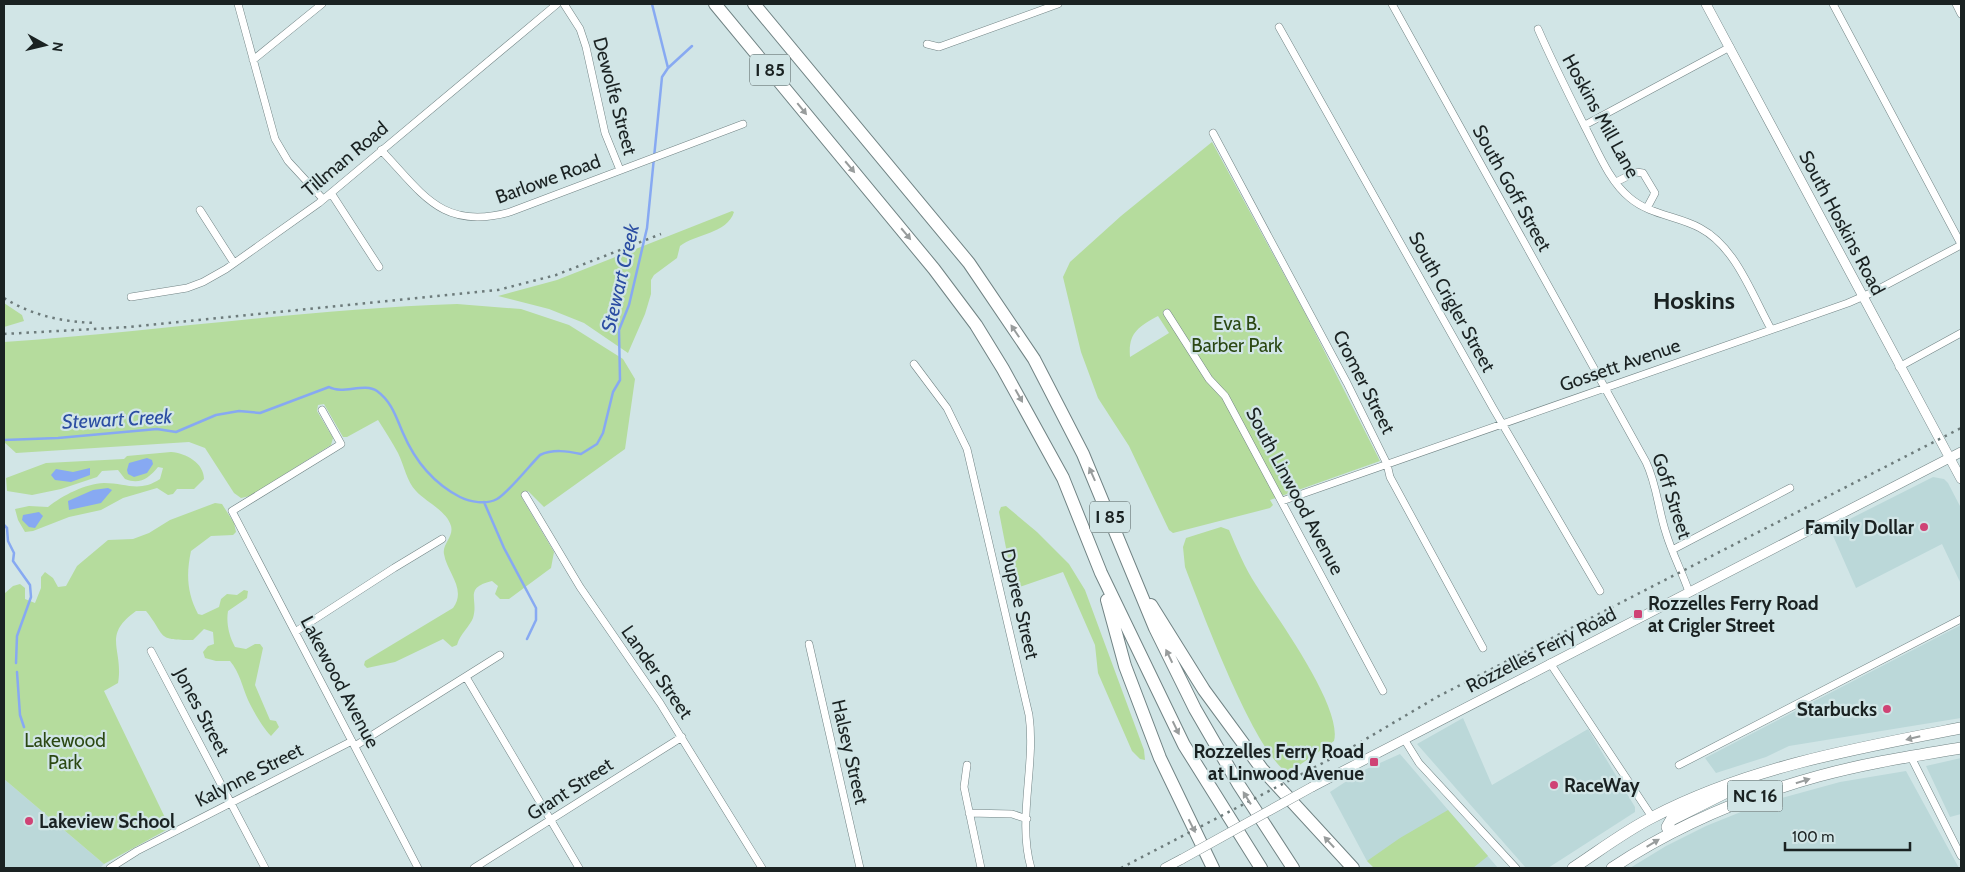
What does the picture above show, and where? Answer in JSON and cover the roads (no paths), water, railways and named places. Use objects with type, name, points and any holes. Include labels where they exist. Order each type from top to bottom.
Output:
[{"type":"highway","points":[[704,4],[729,29],[747,42]]},
{"type":"highway","name":"I 85","points":[[715,4],[934,269],[976,325],[1003,368],[1063,478],[1101,573],[1184,745],[1261,868]]},
{"type":"highway","name":"I 85","points":[[754,4],[969,263],[1034,359],[1087,462],[1135,583],[1195,709],[1239,785],[1293,868]]},
{"type":"highway","points":[[765,4],[799,57]]},
{"type":"highway","points":[[1101,573],[1123,657],[1160,758],[1213,868]]},
{"type":"highway","points":[[1135,583],[1169,631],[1204,690],[1262,769],[1353,868]]},
{"type":"highway","name":"NC 16","points":[[1573,868],[1652,817],[1755,776],[1812,758],[1961,728]]},
{"type":"highway","name":"NC 16","points":[[1612,868],[1670,833],[1745,800],[1821,776],[1961,748]]},
{"type":"highway","points":[[1670,833],[1667,827],[1671,820],[1755,776]]},
{"type":"street","points":[[238,4],[275,139],[288,161],[324,199]]},
{"type":"street","points":[[253,60],[322,4]]},
{"type":"street","name":"Tillman Road","points":[[131,297],[187,288],[211,278],[234,263],[324,199],[557,4]]},
{"type":"street","name":"Dewolfe Street","points":[[564,4],[580,29],[606,133],[620,170]]},
{"type":"street","points":[[927,44],[939,47],[1058,4]]},
{"type":"street","name":"South Goff Street","points":[[1392,4],[1605,387]]},
{"type":"street","name":"South Hoskins Road","points":[[1706,4],[1961,479]]},
{"type":"street","points":[[1833,4],[1961,245]]},
{"type":"street","points":[[1956,4],[1961,14]]},
{"type":"street","name":"South Crigler Street","points":[[1279,27],[1600,591]]},
{"type":"street","name":"Hoskins Mill Lane","points":[[1538,29],[1585,125],[1616,182],[1631,199],[1648,208],[1700,228],[1715,237],[1729,254],[1771,329]]},
{"type":"street","points":[[1585,125],[1730,47]]},
{"type":"street","name":"Barlowe Road","points":[[381,150],[436,206],[459,216],[479,218],[510,212],[742,124]]},
{"type":"street","name":"Cromer Street","points":[[1213,133],[1347,383],[1387,464],[1390,477],[1483,648]]},
{"type":"street","points":[[1616,182],[1636,172],[1643,173],[1654,193],[1648,208]]},
{"type":"street","points":[[331,193],[379,267]]},
{"type":"street","points":[[200,210],[234,263]]},
{"type":"street","name":"Gossett Avenue","points":[[1282,501],[1863,297],[1961,245]]},
{"type":"street","name":"South Linwood Avenue","points":[[1167,313],[1209,379],[1225,396],[1384,691]]},
{"type":"street","points":[[1899,366],[1961,334]]},
{"type":"street","name":"Dupree Street","points":[[914,364],[948,408],[958,427],[973,469],[1029,715],[1032,747],[1027,844],[1031,868]]},
{"type":"street","name":"Goff Street","points":[[1605,387],[1653,476],[1660,511],[1688,592]]},
{"type":"street","name":"Lakewood Avenue","points":[[322,410],[341,444],[232,511],[418,868]]},
{"type":"street","name":"Rozzelles Ferry Road","points":[[1165,868],[1312,787],[1961,452]]},
{"type":"street","points":[[1672,550],[1790,488]]},
{"type":"street","name":"Lander Street","points":[[525,495],[604,625],[682,737],[762,868]]},
{"type":"street","points":[[295,632],[442,539]]},
{"type":"street","points":[[1679,765],[1961,619]]},
{"type":"street","name":"Halsey Street","points":[[809,644],[860,868]]},
{"type":"street","name":"Jones Street","points":[[151,651],[265,868]]},
{"type":"street","name":"Kalynne Street","points":[[113,867],[136,851],[353,743],[500,655]]},
{"type":"street","points":[[1550,663],[1652,817]]},
{"type":"street","points":[[466,677],[578,868]]},
{"type":"street","name":"Grant Street","points":[[474,868],[682,737]]},
{"type":"street","points":[[1404,739],[1419,763],[1516,868]]},
{"type":"street","points":[[1911,757],[1961,856]]},
{"type":"street","points":[[967,765],[964,787],[981,868]]},
{"type":"street","points":[[969,813],[1012,814],[1027,819]]},
{"type":"water","points":[[147,458],[152,460],[153,464],[147,473],[134,477],[128,474],[129,463]]},
{"type":"water","points":[[90,468],[90,475],[71,482],[55,480],[51,475],[56,469],[73,472]]},
{"type":"water","points":[[108,488],[112,490],[101,503],[69,510],[68,501],[93,490]]},
{"type":"water","points":[[39,512],[43,516],[35,528],[29,527],[22,520],[23,515]]},
{"type":"waterway","points":[[652,4],[668,68]]},
{"type":"waterway","name":"Stewart Creek","points":[[4,440],[58,438],[157,429],[176,432],[216,415],[239,411],[260,413],[329,387],[341,390],[366,388],[377,391],[382,395],[393,410],[419,462],[441,485],[468,500],[478,502],[493,501],[502,496],[540,455],[560,451],[581,454],[597,444],[603,433],[613,392],[620,380],[619,330],[629,305],[647,228],[662,77],[668,68],[692,46]]},
{"type":"waterway","points":[[484,502],[504,548],[536,608],[536,620],[527,639]]},
{"type":"waterway","points":[[4,525],[7,528],[8,541],[14,553],[13,561],[30,585],[31,597],[17,636],[16,663]]},
{"type":"waterway","points":[[17,672],[20,715],[24,727]]},
{"type":"railway","points":[[4,334],[129,327],[498,290],[556,275],[661,234]]},
{"type":"railway","points":[[4,298],[37,314],[72,321],[97,323]]},
{"type":"railway","points":[[1121,868],[1344,752],[1437,697],[1961,428]]},
{"type":"place","name":"Family Dollar","points":[[1924,527]]},
{"type":"place","name":"Rozzelles Ferry Road at Crigler Street","points":[[1638,614]]},
{"type":"place","name":"Starbucks","points":[[1887,709]]},
{"type":"place","name":"Rozzelles Ferry Road at Linwood Avenue","points":[[1374,762]]},
{"type":"place","name":"RaceWay","points":[[1554,785]]},
{"type":"place","name":"Lakeview School","points":[[29,821]]},
{"type":"district","name":"Hoskins","points":[[1694,300]]},
{"type":"park label","name":"Eva B. Barber Park","points":[[1237,334]]},
{"type":"park label","name":"Lakewood Park","points":[[65,751]]}]
